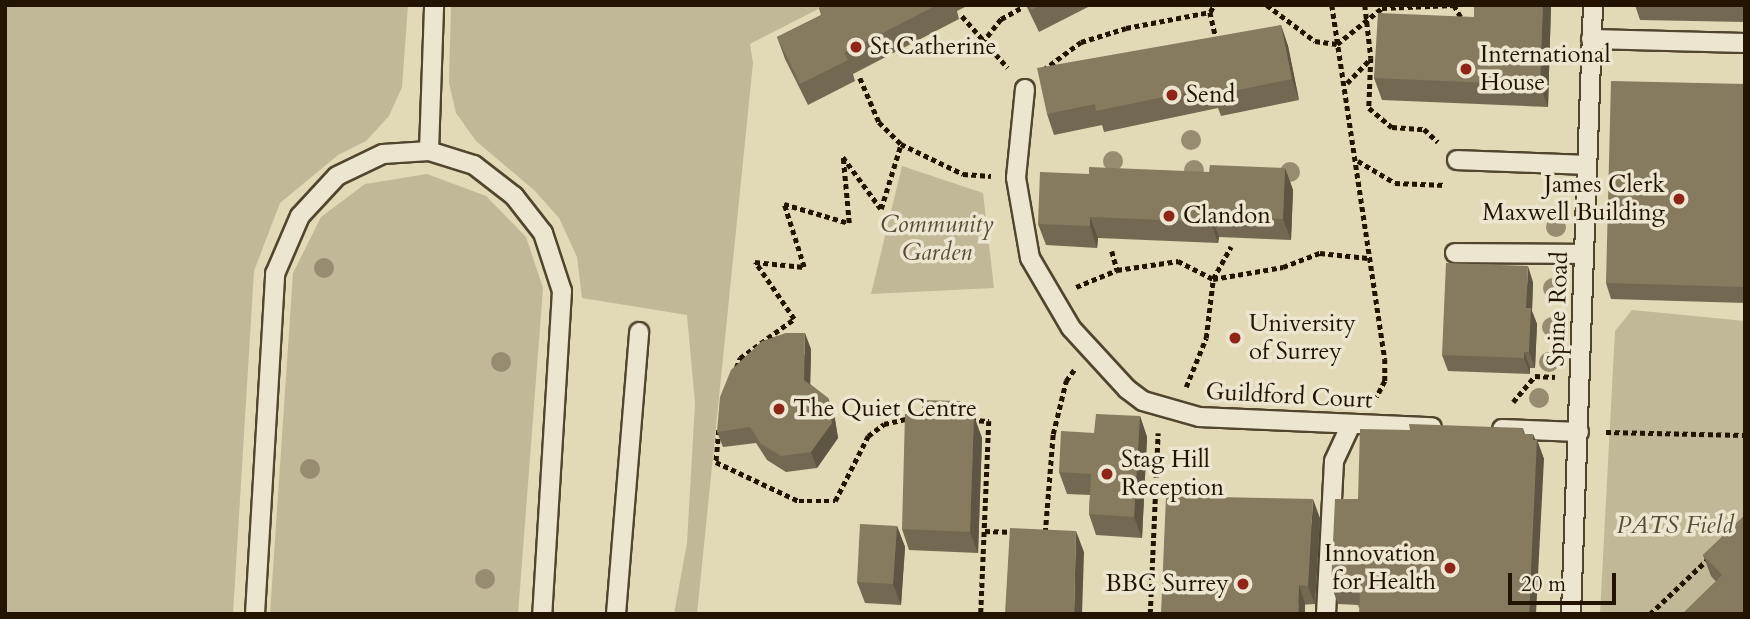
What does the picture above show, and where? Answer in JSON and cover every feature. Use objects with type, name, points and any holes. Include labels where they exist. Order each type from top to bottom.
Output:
[{"type":"lane","points":[[429,151],[434,5]]},
{"type":"lane","name":"Spine Road","points":[[1571,614],[1593,5]]},
{"type":"lane","points":[[1591,39],[1745,43]]},
{"type":"lane","name":"Guildford Court","points":[[1025,89],[1016,178],[1030,258],[1052,298],[1089,352],[1143,401],[1226,420],[1458,428]]},
{"type":"lane","points":[[255,614],[275,274],[300,216],[337,176],[383,154],[429,151],[474,165],[514,196],[543,233],[562,291],[542,614]]},
{"type":"lane","points":[[1457,160],[1587,165]]},
{"type":"lane","points":[[1455,253],[1584,254]]},
{"type":"lane","points":[[616,614],[639,332]]},
{"type":"lane","points":[[1326,614],[1334,461],[1357,425]]},
{"type":"lane","points":[[1485,429],[1578,432]]},
{"type":"path","points":[[1214,5],[1210,12],[1221,55]]},
{"type":"path","points":[[1267,5],[1315,41],[1337,44],[1382,8],[1454,5],[1464,22]]},
{"type":"path","points":[[1332,5],[1346,84],[1385,381],[1357,425]]},
{"type":"path","points":[[1365,5],[1369,19],[1371,58],[1369,108],[1392,127],[1424,129],[1457,160]]},
{"type":"path","points":[[982,43],[1001,19],[1021,8]]},
{"type":"path","points":[[962,16],[982,43],[1025,89],[1056,57],[1081,43],[1126,28],[1210,12]]},
{"type":"path","points":[[1346,84],[1371,58]]},
{"type":"path","points":[[860,78],[878,122],[901,144],[963,174],[1016,178]]},
{"type":"path","points":[[735,371],[740,358],[794,319],[755,262],[804,267],[784,204],[849,223],[843,157],[881,209],[901,144]]},
{"type":"path","points":[[1150,614],[1158,434],[1175,410],[1206,338],[1213,279],[1231,247]]},
{"type":"path","points":[[1112,251],[1117,270]]},
{"type":"path","points":[[1052,298],[1117,270],[1178,261],[1213,279],[1283,267],[1320,253],[1368,258]]},
{"type":"path","points":[[1035,533],[1047,533],[1053,434],[1066,380],[1089,352]]},
{"type":"path","points":[[1510,406],[1535,376],[1556,377]]},
{"type":"path","points":[[720,422],[716,462],[799,501],[835,500],[868,436],[884,424],[915,419]]},
{"type":"path","points":[[964,420],[989,421],[981,614]]},
{"type":"path","points":[[1602,432],[1745,435]]},
{"type":"path","points":[[985,531],[1022,533]]},
{"type":"path","points":[[1650,614],[1716,551]]},
{"type":"green space","points":[[5,5],[408,5],[402,87],[389,116],[366,141],[338,155],[280,203],[254,271],[233,614],[5,614]]},
{"type":"green space","points":[[451,5],[826,5],[750,44],[753,63],[697,614],[674,614],[687,543],[695,403],[687,315],[582,298],[577,257],[559,218],[535,191],[476,141],[456,113],[449,83]]},
{"type":"green space","name":"Community Garden","points":[[902,166],[983,193],[994,288],[871,294]]},
{"type":"green space","points":[[427,174],[486,196],[526,237],[543,288],[518,614],[270,614],[293,273],[321,217],[365,184]]},
{"type":"green space","name":"PATS Field","points":[[1632,310],[1745,321],[1745,614],[1600,614],[1615,331]]},
{"type":"building","points":[[823,5],[937,5],[844,53],[848,60],[800,84],[777,37],[822,15],[819,8]]},
{"type":"building","name":"International House","points":[[1474,5],[1543,5],[1540,85],[1374,78],[1378,13],[1474,17]]},
{"type":"building","points":[[1281,25],[1292,79],[1213,95],[1212,87],[1096,111],[1095,104],[1047,114],[1037,68]]},
{"type":"building","name":"James Clerk Maxwell Building","points":[[1611,81],[1745,84],[1745,287],[1606,283]]},
{"type":"building","points":[[1210,165],[1285,168],[1283,219],[1211,216],[1211,222],[1090,217],[1090,226],[1038,224],[1040,172],[1089,174],[1089,167],[1209,172]]},
{"type":"building","points":[[1446,263],[1528,266],[1526,308],[1531,308],[1529,352],[1524,352],[1524,358],[1442,355]]},
{"type":"building","name":"The Quiet Centre","points":[[786,333],[805,333],[804,380],[828,398],[832,423],[811,452],[781,456],[761,444],[750,427],[717,432],[720,397],[731,370],[762,341]]},
{"type":"building","points":[[922,400],[960,401],[959,416],[974,416],[970,532],[902,529],[905,414],[922,414]]},
{"type":"building","name":"Stag Hill Reception","points":[[1096,414],[1140,416],[1134,517],[1089,514],[1091,474],[1059,472],[1061,431],[1094,433]]},
{"type":"building","name":"Innovation for Health","points":[[1409,424],[1523,428],[1523,434],[1533,434],[1533,440],[1537,440],[1529,614],[1359,614],[1360,591],[1353,591],[1353,586],[1331,585],[1335,499],[1358,499],[1360,429],[1410,430]]},
{"type":"building","name":"BBC Surrey","points":[[1166,496],[1313,499],[1308,586],[1299,585],[1298,614],[1161,614]]},
{"type":"building","points":[[1745,515],[1745,614],[1682,614],[1722,575],[1703,555]]},
{"type":"building","points":[[860,524],[897,526],[893,584],[857,582]]},
{"type":"building","points":[[1010,528],[1076,531],[1074,614],[1005,614]]},
{"type":"place","name":"St Catherine","points":[[856,47]]},
{"type":"place","name":"International House","points":[[1466,69]]},
{"type":"place","name":"Send","points":[[1172,95]]},
{"type":"place","name":"James Clerk Maxwell Building","points":[[1679,199]]},
{"type":"place","name":"Clandon","points":[[1169,216]]},
{"type":"place","name":"University of Surrey","points":[[1235,338]]},
{"type":"place","name":"The Quiet Centre","points":[[779,409]]},
{"type":"place","name":"Stag Hill Reception","points":[[1107,474]]},
{"type":"place","name":"Innovation for Health","points":[[1450,568]]},
{"type":"place","name":"BBC Surrey","points":[[1243,584]]}]
